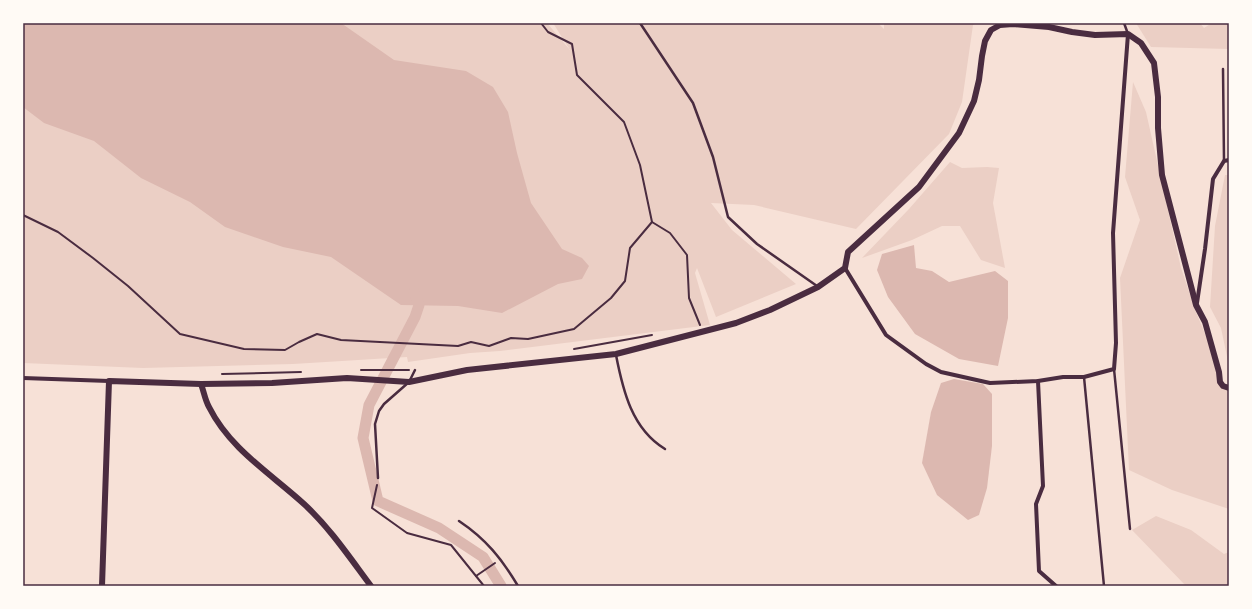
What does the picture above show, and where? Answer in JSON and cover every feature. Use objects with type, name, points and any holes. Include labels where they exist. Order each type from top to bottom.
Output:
[{"type":"street","points":[[1128,34],[1113,233],[1116,343],[1114,369],[1084,377],[1063,377],[1038,381],[990,383],[941,372],[926,364],[886,335],[845,268],[848,252],[919,187],[959,133],[974,101],[985,41],[991,30],[1000,25],[1013,24],[1049,27],[1095,35],[1128,34],[1141,43],[1154,63],[1158,97],[1158,128],[1162,174],[1196,305],[1205,322],[1217,365],[1220,382],[1223,386],[1229,388]]},
{"type":"street","points":[[1196,305],[1205,249],[1213,179],[1227,161]]},
{"type":"street","points":[[23,378],[201,384],[272,383],[347,378],[409,382],[467,370],[616,354],[736,323],[770,310],[818,287],[845,268]]},
{"type":"street","points":[[1038,381],[1043,486],[1036,504],[1039,570],[1056,586]]},
{"type":"street","points":[[102,586],[109,382]]},
{"type":"street","points":[[201,384],[208,407],[239,449],[304,504],[326,526],[371,586]]},
{"type":"lane","points":[[640,23],[693,103],[713,156],[728,217],[757,244],[818,287]]},
{"type":"lane","points":[[1124,23],[1128,34]]},
{"type":"lane","points":[[1223,69],[1227,161]]},
{"type":"lane","points":[[616,354],[622,385],[638,422],[654,442],[665,450]]},
{"type":"lane","points":[[1114,369],[1130,529]]},
{"type":"lane","points":[[378,478],[375,424],[379,411],[384,404],[409,382],[415,370]]},
{"type":"lane","points":[[1084,377],[1104,586]]},
{"type":"lane","points":[[460,521],[477,534],[501,559],[518,586]]},
{"type":"path","points":[[541,23],[548,32],[572,44],[577,75],[624,122],[640,165],[652,222],[670,232],[687,255],[689,298],[703,331]]},
{"type":"path","points":[[23,215],[58,232],[93,258],[128,286],[180,334],[244,349],[285,350],[317,334],[341,340],[458,346],[471,342],[489,346],[511,338],[528,339],[574,329],[611,298],[625,281],[630,248],[652,222]]},
{"type":"path","points":[[567,350],[656,334]]},
{"type":"path","points":[[360,370],[415,370]]},
{"type":"path","points":[[218,374],[305,371]]},
{"type":"path","points":[[378,478],[372,508],[407,533],[451,545],[484,586]]},
{"type":"path","points":[[476,576],[501,559]]},
{"type":"shaded area","points":[[23,23],[547,23],[570,50],[553,23],[878,23],[884,29],[884,23],[977,23],[973,25],[962,102],[949,134],[856,229],[754,205],[711,203],[732,230],[796,284],[716,317],[697,268],[695,273],[710,325],[500,351],[470,353],[408,362],[407,357],[293,364],[143,368],[23,363]]},
{"type":"shaded area","points":[[23,23],[341,23],[394,60],[466,71],[493,87],[508,112],[517,153],[531,203],[562,249],[582,258],[589,266],[582,279],[558,284],[502,313],[458,306],[401,305],[331,257],[283,247],[225,227],[190,202],[141,178],[94,141],[44,123],[23,107]]},
{"type":"shaded area","points":[[1136,23],[1200,23],[1204,28],[1212,23],[1229,23],[1229,49],[1151,47]]},
{"type":"shaded area","points":[[1133,82],[1146,112],[1181,268],[1196,312],[1210,346],[1217,375],[1224,388],[1229,388],[1229,509],[1172,490],[1129,470],[1120,278],[1140,220],[1125,177]]},
{"type":"shaded area","points":[[950,162],[962,168],[999,168],[993,203],[1005,268],[981,260],[960,226],[942,226],[912,240],[862,258],[909,209]]},
{"type":"shaded area","points":[[1225,175],[1229,175],[1229,366],[1221,328],[1210,307],[1215,226]]},
{"type":"shaded area","points":[[914,245],[916,268],[932,271],[949,282],[995,271],[1008,281],[1008,318],[998,366],[959,359],[915,334],[888,297],[877,270],[882,254]]},
{"type":"shaded area","points":[[954,379],[983,384],[992,394],[992,446],[987,488],[979,515],[968,520],[937,495],[922,463],[931,412],[941,383]]},
{"type":"shaded area","points":[[1156,516],[1191,530],[1224,554],[1229,552],[1229,586],[1186,586],[1132,530]]},
{"type":"waterway","points":[[414,292],[419,305],[415,317],[369,405],[363,438],[378,501],[439,528],[483,557],[501,586]]}]
